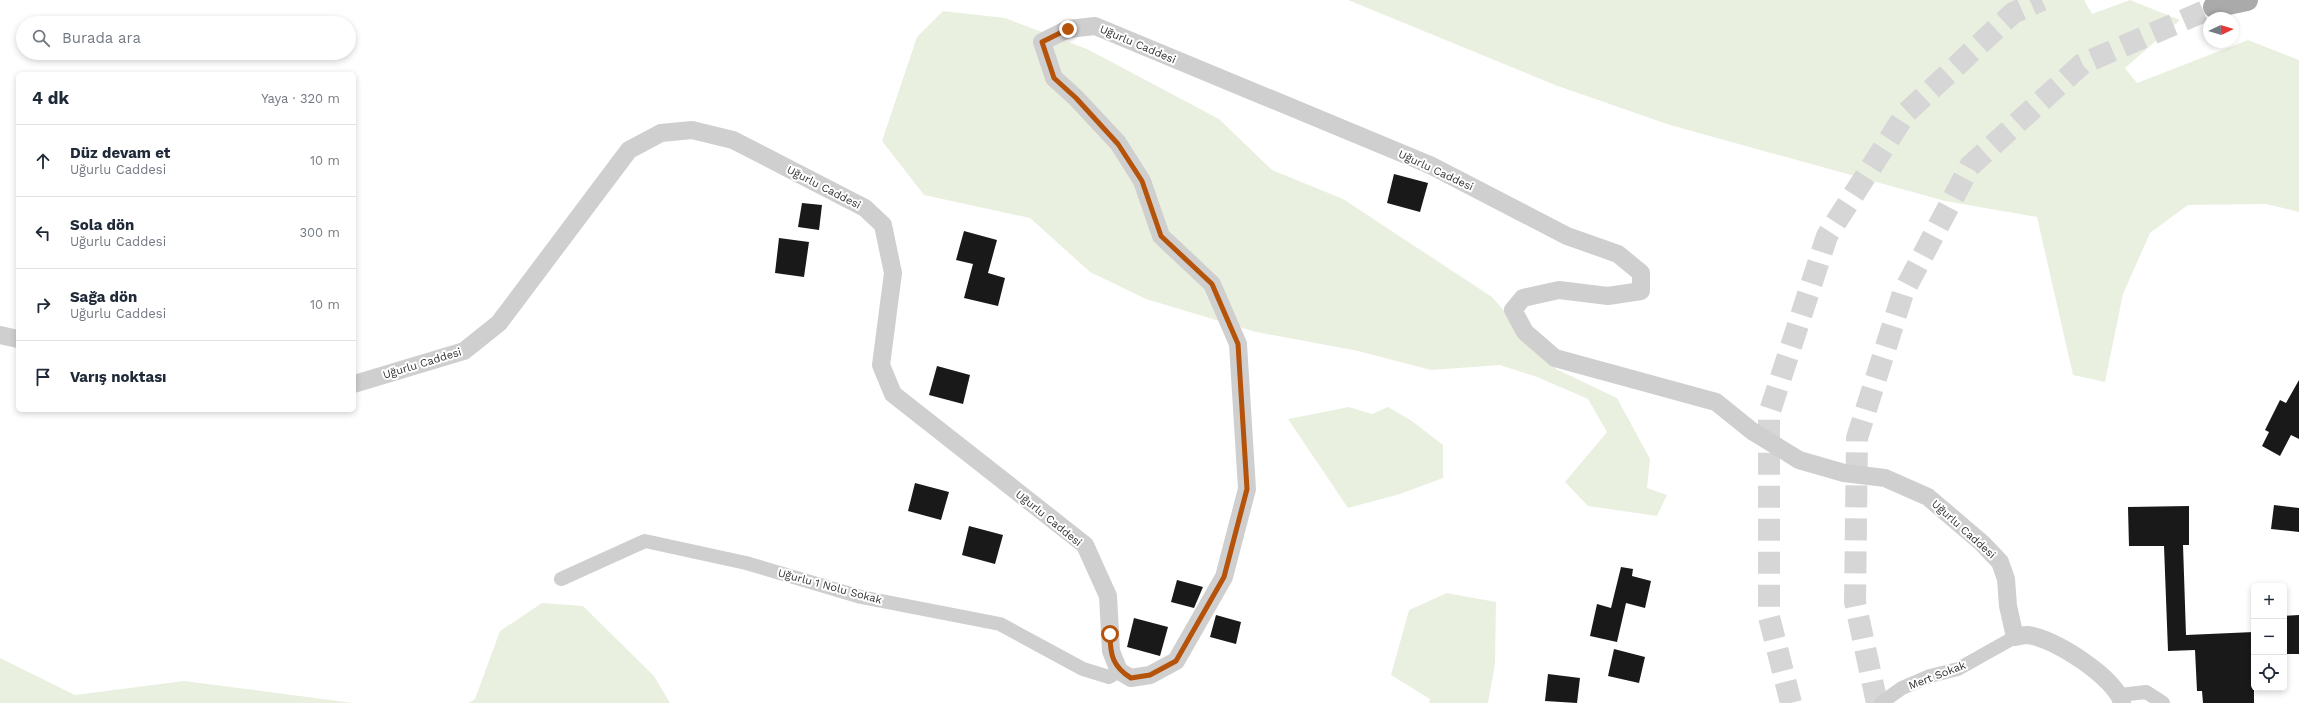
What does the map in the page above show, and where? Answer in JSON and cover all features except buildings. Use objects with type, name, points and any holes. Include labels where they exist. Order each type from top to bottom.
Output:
[{"type":"main road","points":[[2214,7],[2247,0]]},
{"type":"street","name":"Uğurlu Caddesi","points":[[356,383],[464,351],[499,323],[629,150],[661,133],[692,130],[733,140],[865,208],[883,225],[892,273],[881,365],[893,394],[1085,545],[1108,596],[1110,651],[1119,671],[1131,678],[1150,675],[1176,661],[1224,577],[1247,489],[1238,344],[1212,284],[1161,236],[1142,181],[1118,144],[1076,98],[1054,78],[1042,42],[1068,29],[1095,26],[1430,165],[1567,236],[1618,254],[1641,273],[1641,291],[1608,296],[1559,290],[1523,298],[1513,310],[1525,332],[1555,358],[1716,402],[1752,431],[1799,460],[1844,473],[1885,478],[1928,497],[1977,538],[2000,562],[2006,579],[2008,606],[2015,637]]},
{"type":"street","points":[[0,335],[16,339]]},
{"type":"street","name":"Uğurlu 1 Nolu Sokak","points":[[561,579],[645,541],[746,563],[861,597],[1000,624],[1083,668],[1110,677],[1119,671]]},
{"type":"street","points":[[2015,637],[2027,635],[2049,642],[2073,653],[2096,671],[2121,699],[2146,692],[2163,703]]},
{"type":"street","name":"Mert Sokak","points":[[1881,703],[1902,688],[1930,676],[1958,669],[2015,637]]},
{"type":"green space","points":[[1348,0],[2084,0],[2092,14],[2130,0],[2180,20],[2125,68],[2137,83],[2227,48],[2239,48],[2239,43],[2248,40],[2299,60],[2299,212],[2266,204],[2188,205],[2150,233],[2123,294],[2105,382],[2073,375],[2037,217],[1945,201],[1670,125],[1555,85]]},
{"type":"green space","points":[[943,11],[1005,18],[1087,49],[1219,119],[1272,170],[1343,199],[1492,297],[1556,369],[1617,398],[1650,459],[1647,488],[1667,495],[1657,516],[1588,506],[1565,482],[1607,432],[1588,399],[1537,377],[1500,365],[1431,370],[1358,351],[1256,332],[1146,299],[1090,272],[1030,218],[924,195],[882,141],[917,37]]},
{"type":"green space","points":[[1349,407],[1372,414],[1388,407],[1412,421],[1443,445],[1443,478],[1400,494],[1348,508],[1288,419]]},
{"type":"green space","points":[[1447,593],[1496,602],[1495,664],[1488,703],[1429,703],[1430,699],[1391,675],[1409,610]]},
{"type":"green space","points":[[542,603],[583,606],[654,676],[670,703],[469,703],[475,699],[500,631]]},
{"type":"green space","points":[[0,658],[75,695],[184,681],[353,703],[0,703]]},
{"type":"tunnel","points":[[1791,703],[1769,617],[1769,414],[1827,236],[1906,113],[2013,13],[2042,0]]},
{"type":"tunnel","points":[[1877,703],[1855,602],[1857,438],[1903,293],[1970,166],[2082,64],[2214,7]]},
{"type":"route","points":[[1068,29],[1042,42],[1054,78],[1076,98],[1118,144],[1142,181],[1161,236],[1212,284],[1238,344],[1238,368],[1247,489],[1224,577],[1176,661],[1150,675],[1131,678],[1119,671],[1110,651],[1110,634]]}]
